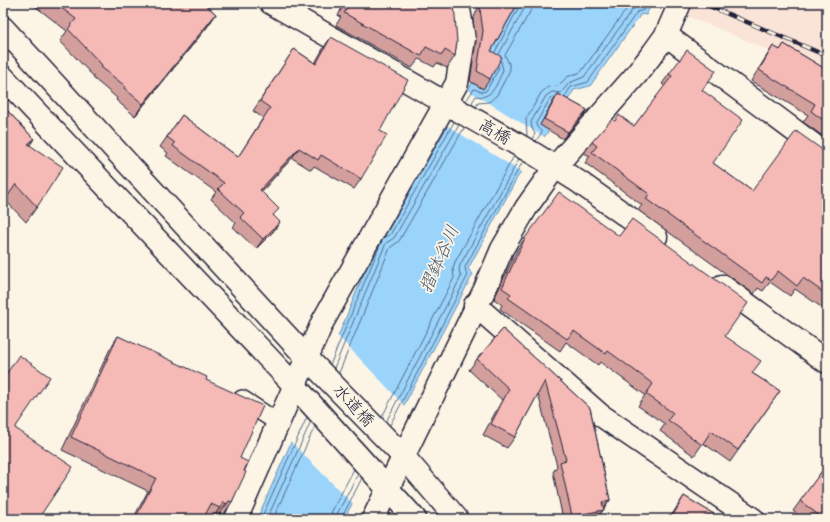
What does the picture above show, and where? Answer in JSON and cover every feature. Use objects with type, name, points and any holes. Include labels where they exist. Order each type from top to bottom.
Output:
[{"type":"street","name":"高橋","points":[[271,3],[536,154],[579,182],[674,251]]},
{"type":"street","points":[[236,519],[277,422],[299,392],[313,363],[323,321],[451,105],[457,83],[464,39],[458,3]]},
{"type":"street","points":[[373,519],[381,481],[397,450],[415,430],[502,249],[526,208],[555,167],[636,75],[666,35],[680,3]]},
{"type":"street","name":"水道橋","points":[[3,28],[313,363],[397,450],[457,519]]},
{"type":"street","points":[[666,35],[827,155]]},
{"type":"street","name":"水道橋","points":[[3,77],[299,392],[415,519]]},
{"type":"street","points":[[706,274],[827,362]]},
{"type":"street","points":[[480,297],[599,414],[753,519]]},
{"type":"lane","points":[[227,392],[242,399],[277,422]]},
{"type":"shaded area","points":[[652,3],[827,3],[827,75],[710,25]]},
{"type":"water","name":"摺鉢谷川","points":[[517,3],[652,3],[646,15],[641,14],[590,86],[574,90],[564,106],[554,100],[540,125],[549,130],[517,178],[468,269],[473,274],[344,519],[257,519],[337,339],[381,232],[386,233],[472,83],[483,89],[495,67],[485,61]]},
{"type":"pier","points":[[466,89],[546,138],[523,173],[446,125]]},
{"type":"pier","points":[[337,335],[406,407],[354,505],[290,441]]},
{"type":"building","points":[[55,3],[203,3],[216,14],[143,104],[124,88],[125,86],[101,67],[102,65],[68,29],[76,19]]},
{"type":"building","points":[[454,3],[457,42],[455,56],[445,50],[442,55],[426,47],[421,56],[344,13],[349,5],[346,4]]},
{"type":"building","points":[[483,3],[518,3],[491,51],[502,57],[490,79],[477,71],[483,31],[480,9]]},
{"type":"building","points":[[331,37],[408,80],[380,131],[387,135],[361,179],[321,155],[318,160],[299,148],[260,190],[279,209],[273,215],[280,222],[263,239],[240,217],[244,213],[218,189],[224,183],[173,146],[175,143],[167,137],[182,115],[238,157],[270,108],[260,101],[294,49],[316,64]]},
{"type":"building","points":[[784,44],[827,70],[827,123],[811,111],[815,104],[759,70],[773,46],[780,50]]},
{"type":"building","points":[[687,50],[716,71],[702,90],[743,120],[713,163],[752,191],[796,131],[827,153],[827,295],[803,278],[797,286],[778,271],[771,280],[766,277],[762,283],[646,199],[649,194],[592,152],[597,146],[592,142],[612,119],[615,121],[619,115],[634,126],[672,76],[669,74]]},
{"type":"building","points":[[558,94],[587,110],[568,132],[544,119]]},
{"type":"building","points":[[3,106],[34,139],[28,144],[63,167],[37,207],[16,184],[3,203]]},
{"type":"building","points":[[559,192],[619,236],[632,219],[748,303],[725,336],[761,361],[752,373],[780,391],[738,450],[711,431],[702,445],[668,420],[673,413],[646,394],[653,384],[608,351],[606,354],[574,331],[567,339],[508,298],[511,294],[502,288],[525,238]]},
{"type":"building","points":[[503,329],[590,408],[610,500],[602,502],[604,510],[572,516],[560,462],[566,460],[545,381],[515,437],[491,424],[509,389],[477,359]]},
{"type":"building","points":[[118,336],[207,377],[206,380],[263,406],[240,458],[248,462],[244,471],[246,472],[232,502],[229,501],[227,504],[223,502],[220,508],[211,504],[203,519],[135,519],[156,478],[71,437]]},
{"type":"building","points":[[19,355],[50,377],[15,428],[73,467],[38,519],[3,519],[3,379]]},
{"type":"building","points":[[827,464],[827,519],[824,519],[800,501]]},
{"type":"building","points":[[684,496],[722,519],[671,519]]},
{"type":"railway","points":[[702,3],[827,56]]}]
